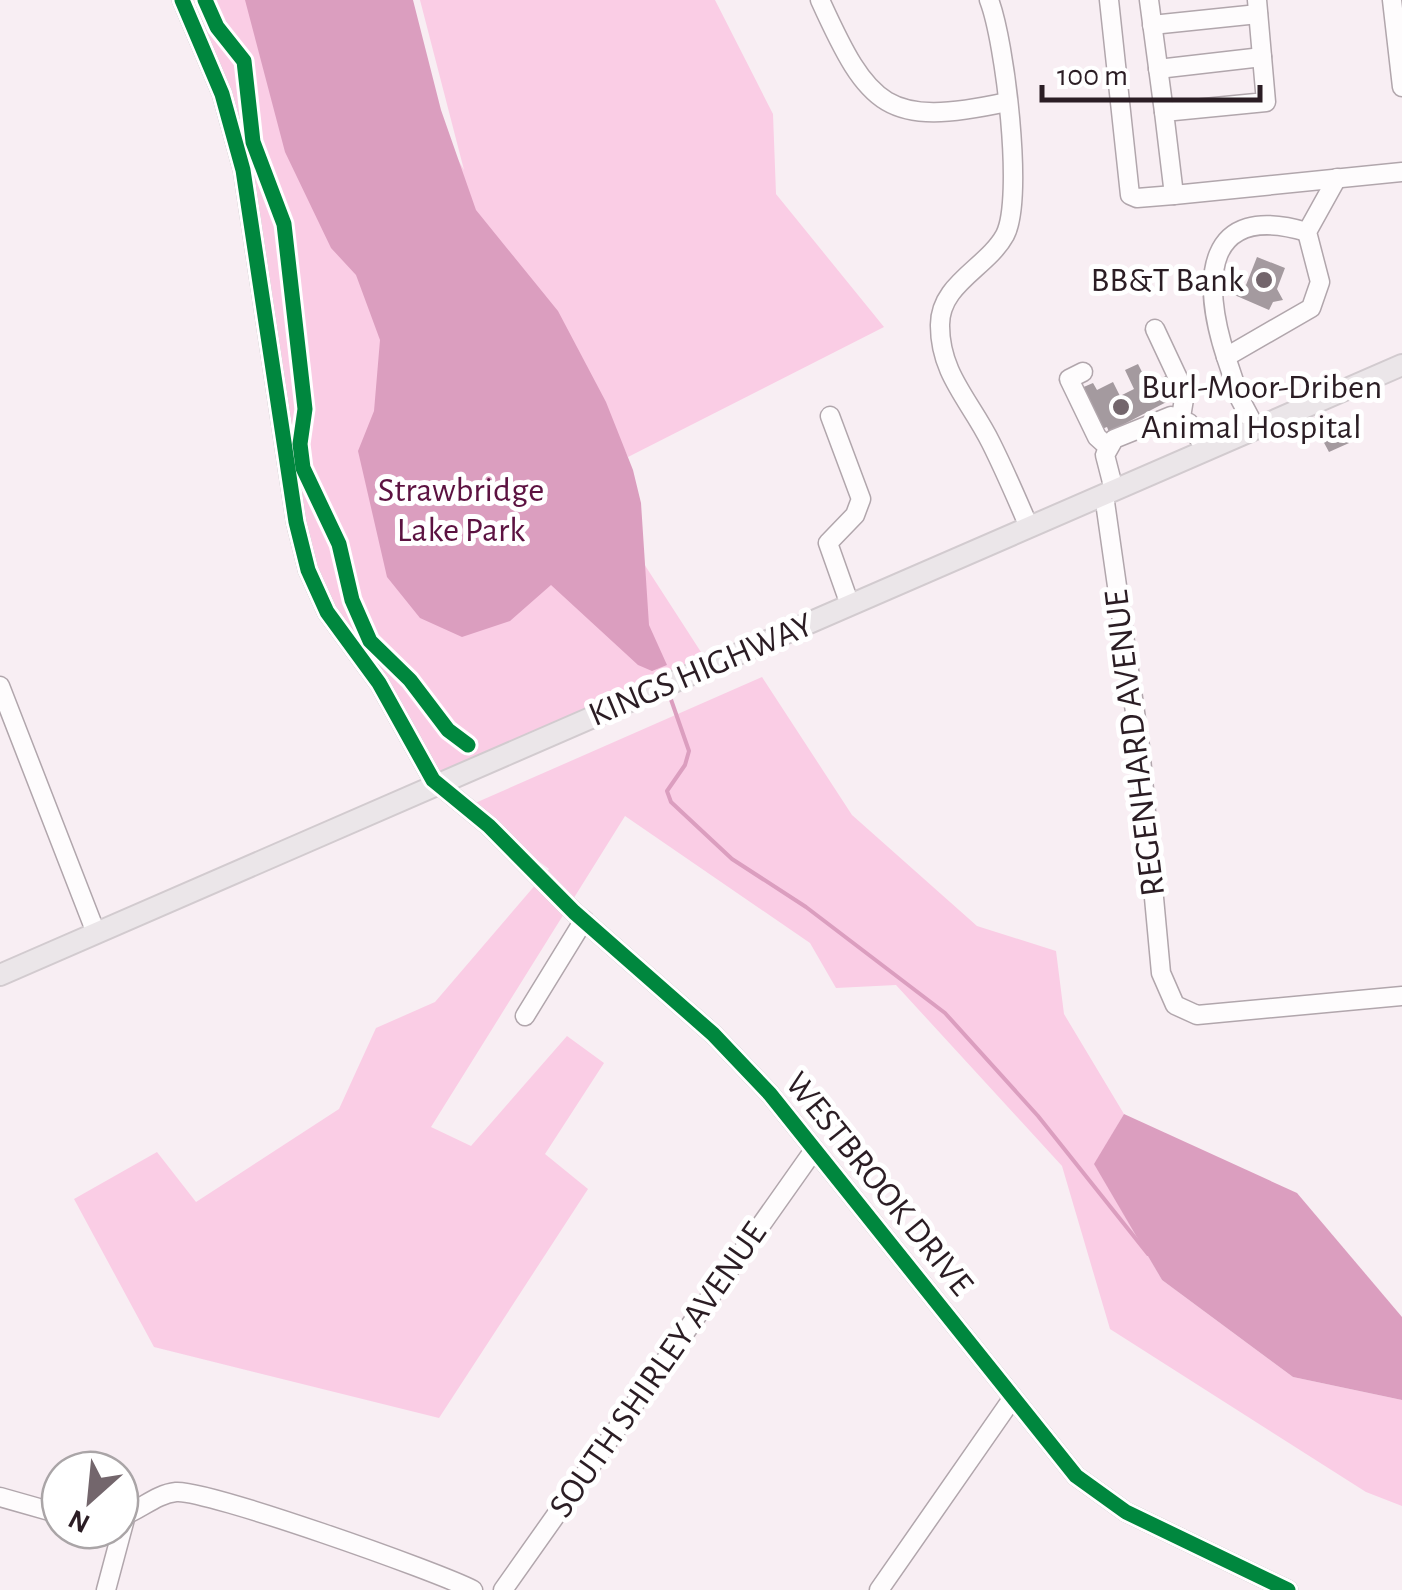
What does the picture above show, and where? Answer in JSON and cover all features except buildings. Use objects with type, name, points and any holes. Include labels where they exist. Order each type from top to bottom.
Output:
[{"type":"main road","name":"KINGS HIGHWAY","points":[[0,975],[1402,365]]},
{"type":"street","points":[[182,0],[222,94],[244,170],[282,443],[308,570],[327,612],[379,683],[438,785]]},
{"type":"street","points":[[820,0],[860,75],[897,108],[926,114],[1007,102]]},
{"type":"street","points":[[989,0],[1000,38],[1014,193],[1009,225],[992,252],[947,298],[940,328],[949,372],[990,441],[1029,527]]},
{"type":"street","points":[[1109,0],[1130,194],[1137,198],[1402,172]]},
{"type":"street","points":[[1149,0],[1174,194]]},
{"type":"street","points":[[1392,0],[1402,87]]},
{"type":"street","points":[[1152,25],[1258,7],[1266,102],[1164,112]]},
{"type":"street","points":[[1158,70],[1262,57]]},
{"type":"street","points":[[1226,357],[1310,308],[1320,282],[1307,232],[1337,178]]},
{"type":"street","points":[[1256,429],[1240,399],[1226,357],[1212,282],[1213,262],[1222,243],[1256,224],[1274,222],[1307,232]]},
{"type":"street","points":[[1155,330],[1185,394],[1181,418]]},
{"type":"street","points":[[1083,372],[1069,378],[1096,436],[1108,446],[1171,416],[1181,418],[1206,450]]},
{"type":"street","points":[[830,416],[861,500],[855,515],[828,544],[850,606]]},
{"type":"street","name":"REGENHARD AVENUE","points":[[1108,446],[1107,474],[1140,747],[1161,973],[1175,1005],[1196,1015],[1402,996]]},
{"type":"street","points":[[0,686],[96,933]]},
{"type":"street","name":"WESTBROOK DRIVE","points":[[438,785],[490,826],[584,920],[714,1034],[814,1150],[1012,1400],[1091,1488],[1126,1512],[1288,1590]]},
{"type":"street","points":[[525,1016],[584,920]]},
{"type":"street","name":"SOUTH SHIRLEY AVENUE","points":[[503,1590],[814,1150]]},
{"type":"street","points":[[879,1590],[1012,1400]]},
{"type":"street","points":[[140,1507],[164,1495],[204,1495],[403,1561],[473,1590]]},
{"type":"street","points":[[0,1497],[40,1508]]},
{"type":"street","points":[[106,1590],[115,1550]]},
{"type":"green space","name":"Strawbridge Lake Park","points":[[180,0],[399,0],[441,130],[464,170],[420,0],[715,0],[773,114],[776,194],[884,327],[628,457],[569,334],[626,536],[710,666],[433,780],[308,570],[243,170]]},
{"type":"green space","points":[[762,677],[852,815],[977,926],[1056,951],[1064,1014],[1124,1114],[1095,1164],[1162,1280],[1293,1377],[1402,1400],[1402,1506],[1366,1492],[1110,1329],[1062,1166],[896,985],[836,988],[810,943],[625,816],[431,1127],[471,1146],[567,1036],[604,1063],[545,1154],[588,1189],[439,1418],[154,1347],[74,1199],[157,1152],[196,1202],[339,1109],[376,1028],[435,1002],[549,869],[466,807]]},
{"type":"shaded area","name":"Strawbridge Lake Park","points":[[245,0],[413,0],[441,110],[476,210],[558,311],[606,402],[633,470],[641,503],[649,625],[667,665],[652,671],[638,665],[551,585],[510,621],[462,637],[420,618],[387,577],[358,451],[374,411],[380,340],[356,275],[331,248],[285,152]]},
{"type":"shaded area","points":[[1124,1114],[1297,1193],[1402,1317],[1402,1400],[1293,1377],[1162,1280],[1094,1164]]},
{"type":"waterway","points":[[668,691],[689,751],[685,765],[667,791],[671,802],[732,859],[806,907],[945,1013],[1038,1116],[1148,1254]]},
{"type":"cycle path","points":[[182,0],[222,94],[243,170],[296,522],[308,570],[327,612],[379,683],[433,780],[489,826],[574,912],[713,1034],[770,1094],[1076,1476],[1126,1512],[1288,1590]]},
{"type":"cycle path","points":[[205,0],[217,27],[244,61],[253,142],[284,224],[305,409],[300,444],[303,468],[339,544],[352,600],[370,641],[410,680],[448,730],[468,745]]},
{"type":"place","name":"BB&T Bank","points":[[1264,280]]},
{"type":"place","name":"Burl-Moor-Driben Animal Hospital","points":[[1121,407]]}]
